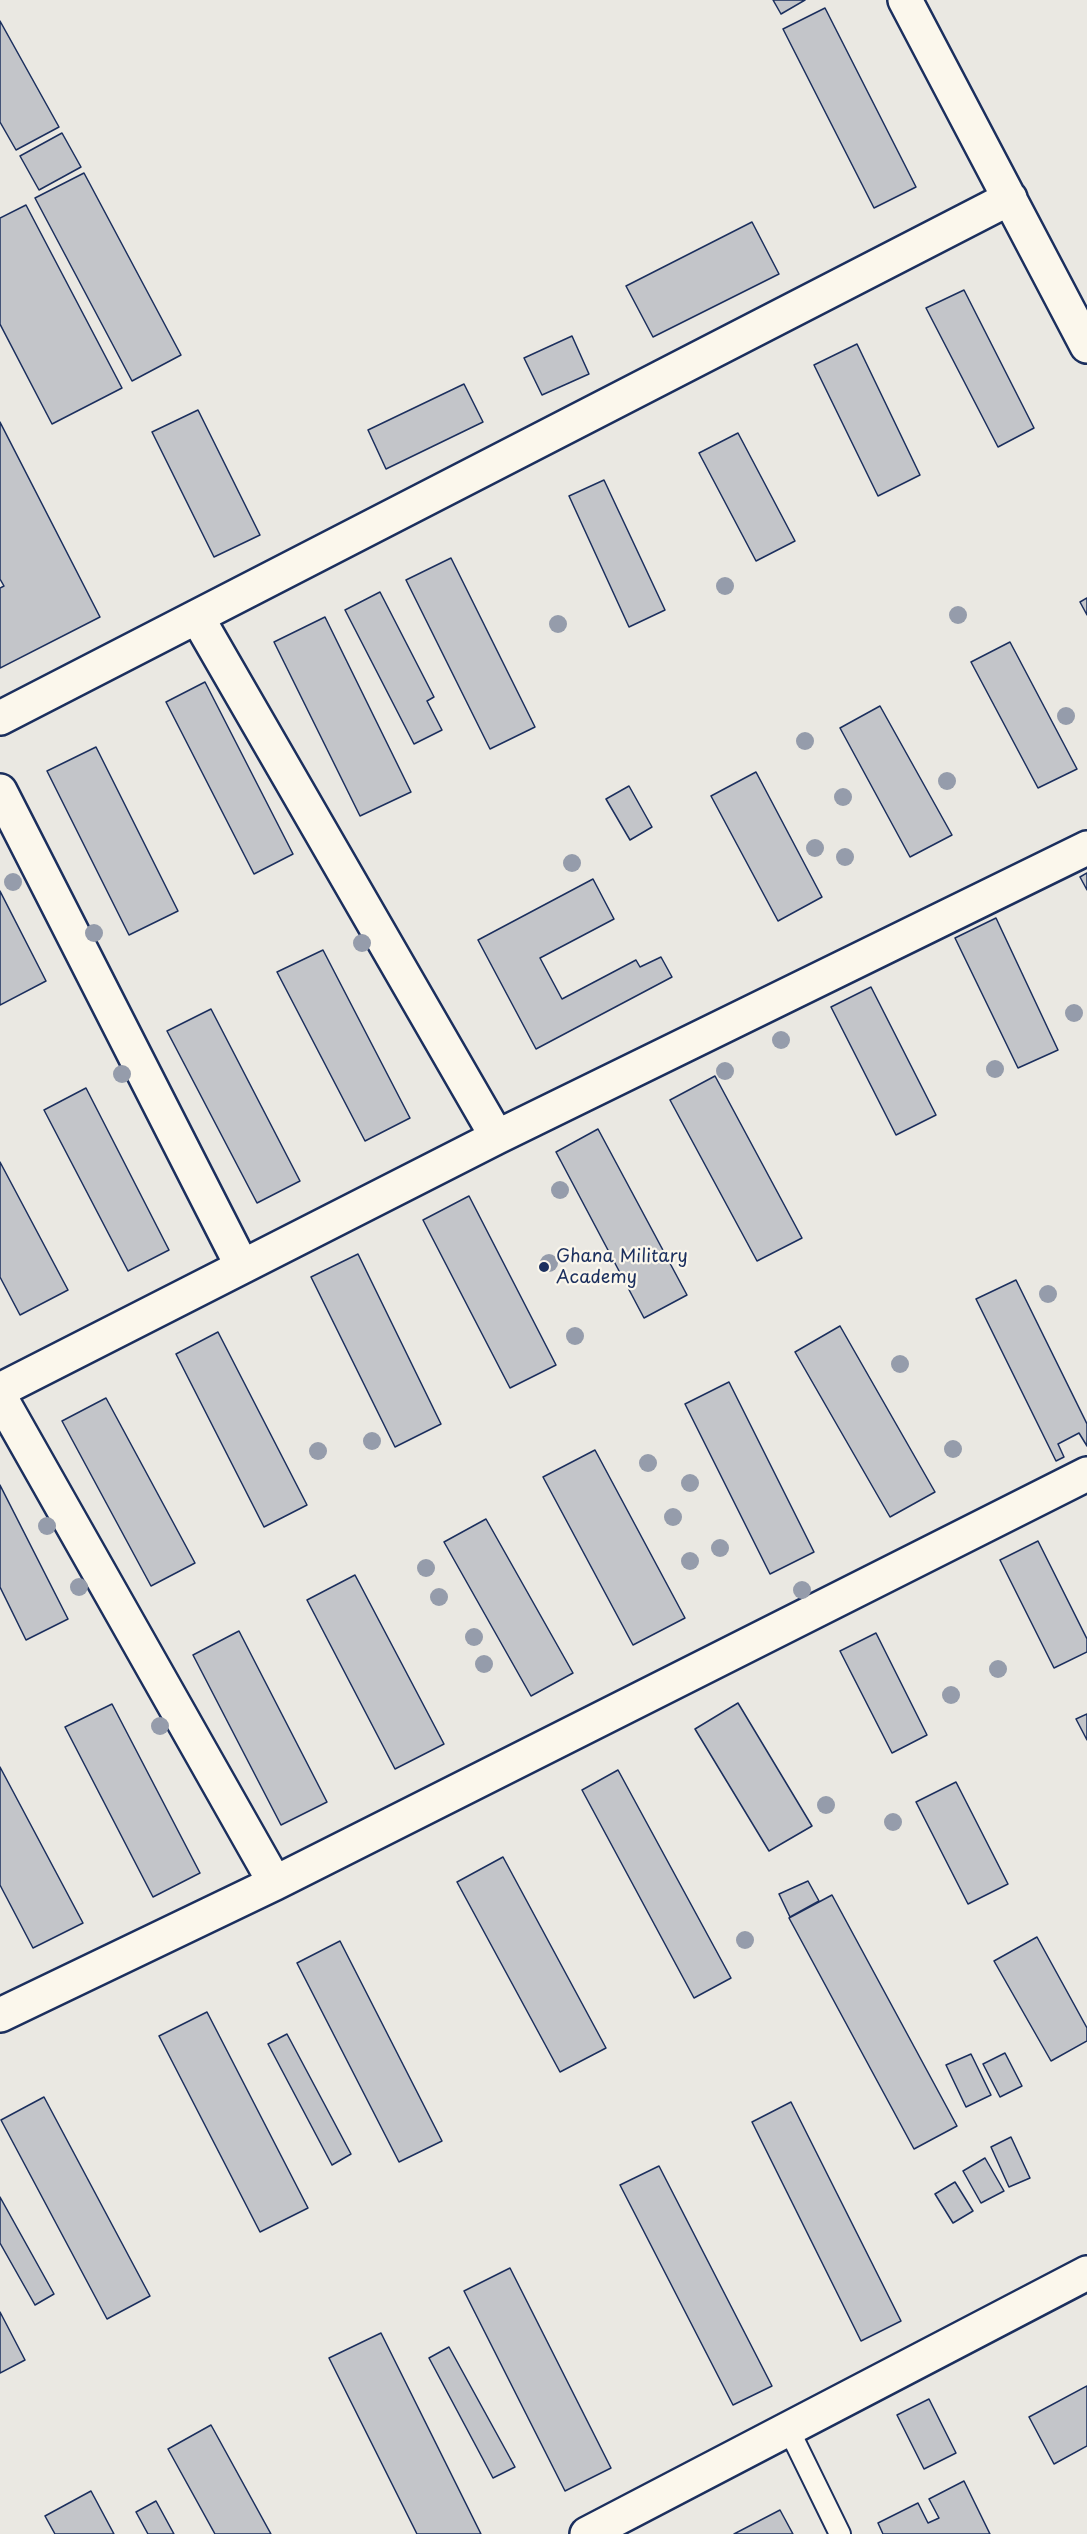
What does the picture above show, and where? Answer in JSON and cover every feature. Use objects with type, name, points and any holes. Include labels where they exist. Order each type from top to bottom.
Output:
[{"type":"street","points":[[905,0],[1010,198],[1078,310],[1087,346]]},
{"type":"street","points":[[0,718],[1010,198]]},
{"type":"street","points":[[197,616],[497,1137]]},
{"type":"street","points":[[0,791],[242,1266]]},
{"type":"street","points":[[0,1390],[497,1137],[1087,848]]},
{"type":"street","points":[[0,1397],[275,1883]]},
{"type":"street","points":[[0,2015],[275,1883],[1087,1474]]},
{"type":"street","points":[[587,2534],[1087,2273]]},
{"type":"lane","points":[[788,2428],[840,2534]]},
{"type":"shaded area","name":"Ghana Military Academy","points":[[0,0],[1087,0],[1087,2534],[0,2534]]},
{"type":"building","points":[[773,0],[805,0],[781,14]]},
{"type":"building","points":[[825,8],[916,187],[874,208],[783,29]]},
{"type":"building","points":[[0,21],[59,127],[16,150],[0,122]]},
{"type":"building","points":[[62,133],[81,167],[39,190],[20,156]]},
{"type":"building","points":[[84,173],[181,355],[132,381],[35,198]]},
{"type":"building","points":[[26,205],[122,388],[52,424],[0,324],[0,218]]},
{"type":"building","points":[[752,222],[779,274],[653,337],[626,286]]},
{"type":"building","points":[[964,290],[1034,428],[998,447],[926,308]]},
{"type":"building","points":[[572,336],[589,374],[542,395],[524,358]]},
{"type":"building","points":[[857,344],[920,475],[878,496],[814,365]]},
{"type":"building","points":[[464,384],[483,422],[386,469],[368,430]]},
{"type":"building","points":[[198,410],[260,535],[214,557],[152,432]]},
{"type":"building","points":[[0,422],[100,617],[0,668],[0,588],[4,586],[0,579]]},
{"type":"building","points":[[738,433],[795,541],[756,561],[699,453]]},
{"type":"building","points":[[604,480],[665,610],[629,627],[569,496]]},
{"type":"building","points":[[451,558],[535,727],[490,749],[406,580]]},
{"type":"building","points":[[380,592],[434,697],[427,701],[442,730],[414,744],[345,610]]},
{"type":"building","points":[[1087,598],[1087,615],[1080,602]]},
{"type":"building","points":[[325,617],[411,792],[360,816],[274,642]]},
{"type":"building","points":[[1010,642],[1077,769],[1038,788],[971,662]]},
{"type":"building","points":[[205,682],[293,854],[254,874],[166,702]]},
{"type":"building","points":[[880,706],[952,835],[910,857],[840,728]]},
{"type":"building","points":[[96,747],[178,911],[129,935],[47,771]]},
{"type":"building","points":[[756,772],[822,897],[778,921],[711,796]]},
{"type":"building","points":[[629,786],[652,827],[630,840],[606,799]]},
{"type":"building","points":[[1087,873],[1087,890],[1080,877]]},
{"type":"building","points":[[593,879],[614,919],[540,958],[562,999],[636,960],[640,967],[661,957],[672,977],[536,1049],[478,940]]},
{"type":"building","points":[[0,891],[46,981],[0,1005]]},
{"type":"building","points":[[996,918],[1058,1050],[1018,1068],[955,938]]},
{"type":"building","points":[[323,950],[410,1118],[365,1141],[277,972]]},
{"type":"building","points":[[871,987],[936,1115],[896,1135],[831,1007]]},
{"type":"building","points":[[211,1009],[300,1181],[257,1203],[167,1031]]},
{"type":"building","points":[[715,1076],[802,1238],[757,1261],[670,1100]]},
{"type":"building","points":[[86,1088],[169,1250],[128,1271],[44,1110]]},
{"type":"building","points":[[598,1129],[687,1295],[644,1318],[556,1152]]},
{"type":"building","points":[[0,1162],[68,1290],[20,1315],[0,1277]]},
{"type":"building","points":[[469,1196],[556,1365],[510,1388],[423,1220]]},
{"type":"building","points":[[358,1254],[441,1424],[395,1447],[311,1277]]},
{"type":"building","points":[[1016,1280],[1087,1424],[1087,1446],[1079,1433],[1058,1444],[1064,1457],[1056,1461],[976,1299]]},
{"type":"building","points":[[840,1326],[935,1492],[890,1517],[795,1352]]},
{"type":"building","points":[[218,1332],[307,1505],[264,1527],[176,1354]]},
{"type":"building","points":[[729,1382],[814,1552],[770,1574],[685,1404]]},
{"type":"building","points":[[106,1398],[195,1563],[151,1586],[62,1421]]},
{"type":"building","points":[[595,1450],[685,1618],[633,1645],[543,1477]]},
{"type":"building","points":[[0,1485],[68,1619],[26,1640],[0,1587]]},
{"type":"building","points":[[486,1519],[573,1673],[531,1696],[444,1542]]},
{"type":"building","points":[[1038,1541],[1087,1639],[1087,1652],[1054,1668],[1000,1560]]},
{"type":"building","points":[[355,1575],[444,1744],[395,1769],[307,1600]]},
{"type":"building","points":[[239,1631],[327,1802],[281,1825],[193,1655]]},
{"type":"building","points":[[876,1633],[927,1735],[892,1753],[840,1651]]},
{"type":"building","points":[[738,1703],[812,1826],[769,1851],[695,1729]]},
{"type":"building","points":[[112,1704],[200,1873],[153,1897],[65,1727]]},
{"type":"building","points":[[1087,1714],[1087,1740],[1076,1719]]},
{"type":"building","points":[[0,1767],[83,1923],[33,1948],[0,1885]]},
{"type":"building","points":[[618,1770],[731,1978],[694,1998],[582,1790]]},
{"type":"building","points":[[956,1782],[1008,1884],[968,1904],[916,1802]]},
{"type":"building","points":[[503,1857],[606,2048],[560,2072],[457,1882]]},
{"type":"building","points":[[808,1881],[819,1901],[790,1917],[779,1894]]},
{"type":"building","points":[[832,1895],[957,2126],[914,2149],[789,1918]]},
{"type":"building","points":[[1037,1937],[1087,2028],[1087,2041],[1051,2061],[994,1961]]},
{"type":"building","points":[[340,1941],[442,2141],[399,2162],[297,1963]]},
{"type":"building","points":[[207,2012],[308,2208],[260,2232],[159,2036]]},
{"type":"building","points":[[287,2034],[351,2154],[332,2165],[268,2044]]},
{"type":"building","points":[[1005,2053],[1022,2086],[1000,2097],[983,2064]]},
{"type":"building","points":[[971,2054],[991,2095],[966,2107],[946,2065]]},
{"type":"building","points":[[44,2097],[150,2296],[107,2319],[1,2120]]},
{"type":"building","points":[[791,2102],[901,2321],[861,2341],[752,2122]]},
{"type":"building","points":[[1011,2137],[1030,2178],[1009,2187],[991,2147]]},
{"type":"building","points":[[985,2158],[1004,2191],[981,2203],[963,2171]]},
{"type":"building","points":[[659,2166],[772,2386],[733,2405],[620,2185]]},
{"type":"building","points":[[955,2182],[973,2211],[953,2223],[935,2194]]},
{"type":"building","points":[[0,2197],[54,2294],[35,2305],[0,2243]]},
{"type":"building","points":[[510,2268],[611,2468],[565,2491],[464,2291]]},
{"type":"building","points":[[0,2312],[25,2360],[0,2373]]},
{"type":"building","points":[[381,2333],[481,2534],[417,2534],[329,2358]]},
{"type":"building","points":[[449,2347],[515,2467],[493,2478],[429,2358]]},
{"type":"building","points":[[1087,2386],[1087,2446],[1054,2464],[1029,2417]]},
{"type":"building","points":[[929,2399],[956,2453],[924,2469],[897,2415]]},
{"type":"building","points":[[211,2425],[271,2534],[215,2534],[168,2449]]},
{"type":"building","points":[[964,2481],[990,2534],[883,2534],[878,2523],[918,2503],[928,2523],[939,2518],[929,2499]]},
{"type":"building","points":[[91,2491],[114,2534],[55,2534],[45,2516]]},
{"type":"building","points":[[156,2501],[174,2534],[148,2534],[136,2512]]},
{"type":"building","points":[[780,2510],[793,2534],[734,2534]]},
{"type":"place","name":"Ghana Military Academy","points":[[544,1267]]}]
